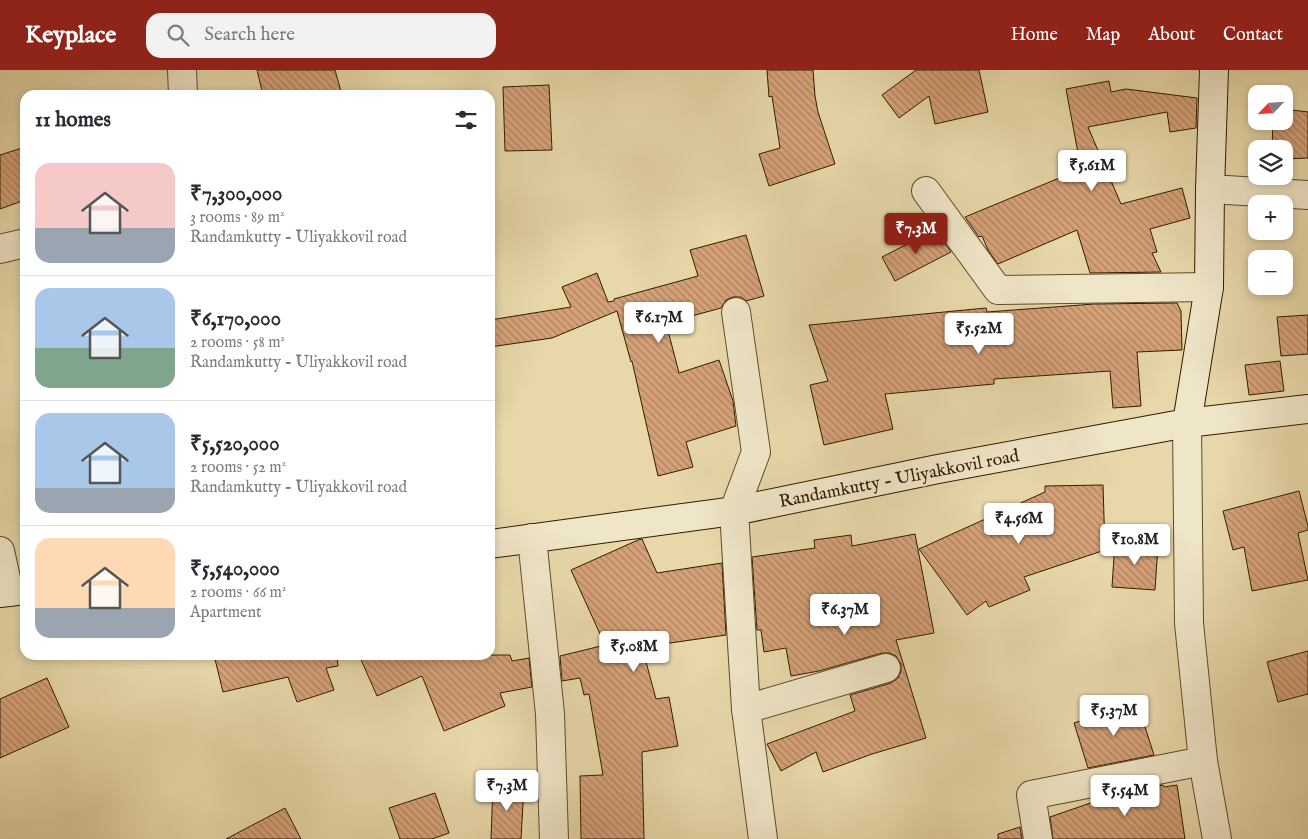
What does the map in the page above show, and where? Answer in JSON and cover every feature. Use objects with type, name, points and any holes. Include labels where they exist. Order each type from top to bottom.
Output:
[{"type":"street","points":[[182,70],[183,90]]},
{"type":"street","points":[[1214,70],[1209,287],[1187,423],[1189,623],[1203,761],[1217,839]]},
{"type":"street","points":[[1210,189],[1308,195]]},
{"type":"street","points":[[926,191],[998,290],[1209,287]]},
{"type":"street","points":[[0,249],[20,244]]},
{"type":"street","points":[[736,312],[756,452],[734,511],[746,709],[763,839]]},
{"type":"street","name":"Randamkutty - Uliyakkovil road","points":[[495,543],[734,511],[948,467],[1187,423],[1308,409]]},
{"type":"street","points":[[532,538],[550,714],[554,839]]},
{"type":"street","points":[[0,551],[11,591]]},
{"type":"street","points":[[746,709],[886,668]]},
{"type":"street","points":[[1038,839],[1031,795],[1203,761]]},
{"type":"building","points":[[257,70],[335,70],[341,90],[262,90]]},
{"type":"building","points":[[767,70],[813,70],[818,112],[835,164],[769,186],[759,154],[780,148],[772,96],[769,97]]},
{"type":"building","points":[[916,70],[979,70],[988,112],[935,124],[929,96],[899,118],[882,95]]},
{"type":"building","points":[[1109,81],[1111,92],[1126,89],[1197,98],[1196,128],[1170,132],[1167,112],[1088,127],[1121,204],[1182,188],[1190,218],[1150,229],[1157,252],[1152,253],[1161,272],[1090,273],[1077,230],[998,264],[988,250],[982,236],[979,237],[965,217],[1081,169],[1066,89]]},
{"type":"building","points":[[549,85],[552,150],[505,151],[503,87]]},
{"type":"building","points":[[1293,110],[1308,112],[1308,158],[1293,159],[1293,140],[1272,140],[1273,130],[1293,130]]},
{"type":"building","points":[[20,149],[20,202],[0,209],[0,155]]},
{"type":"building","points":[[935,230],[951,252],[895,281],[882,257]]},
{"type":"building","points":[[746,235],[764,296],[746,301],[741,297],[733,297],[726,300],[721,308],[666,323],[679,373],[719,360],[733,401],[736,426],[686,442],[693,467],[658,476],[632,361],[617,311],[552,338],[495,346],[495,319],[571,307],[562,287],[597,273],[608,302],[698,276],[690,250]]},
{"type":"building","points":[[1177,303],[1181,311],[1182,350],[1137,352],[1141,406],[1113,408],[1110,371],[994,379],[994,384],[885,394],[893,429],[824,445],[810,385],[828,381],[809,325],[986,308],[987,312],[1094,304]]},
{"type":"building","points":[[1308,315],[1308,354],[1281,356],[1277,317]]},
{"type":"building","points":[[1280,361],[1284,391],[1249,395],[1245,365]]},
{"type":"building","points":[[1103,485],[1105,550],[1024,577],[1030,590],[989,607],[986,601],[967,615],[919,549],[1045,492],[1045,486]]},
{"type":"building","points":[[1299,491],[1308,526],[1308,530],[1298,533],[1308,580],[1252,591],[1244,547],[1233,550],[1223,511]]},
{"type":"building","points":[[915,534],[934,633],[896,640],[926,738],[872,754],[823,772],[816,752],[781,771],[767,744],[855,711],[850,695],[891,683],[898,678],[901,664],[896,656],[882,653],[819,671],[791,676],[786,648],[764,652],[761,630],[757,630],[752,557],[815,548],[814,540],[851,535],[852,546]]},
{"type":"building","points":[[642,539],[657,573],[722,563],[726,635],[642,647],[656,699],[669,697],[678,746],[642,752],[644,839],[581,839],[580,776],[603,775],[589,694],[584,695],[580,678],[562,681],[560,656],[605,645],[571,570]]},
{"type":"building","points":[[1115,542],[1158,545],[1155,590],[1112,587]]},
{"type":"building","points":[[1308,651],[1308,694],[1278,702],[1267,662]]},
{"type":"building","points":[[495,655],[510,655],[512,661],[529,658],[532,687],[500,693],[505,706],[444,731],[422,676],[377,696],[361,660],[495,660]]},
{"type":"building","points":[[215,660],[337,660],[338,666],[326,668],[334,690],[297,702],[288,677],[223,692]]},
{"type":"building","points":[[47,678],[69,727],[0,758],[0,699]]},
{"type":"building","points":[[1137,702],[1154,755],[1088,768],[1074,723]]},
{"type":"building","points":[[493,785],[524,787],[521,839],[491,839]]},
{"type":"building","points":[[1163,785],[1164,787],[1177,785],[1185,839],[1053,839],[1050,817],[1099,800],[1098,798]]},
{"type":"building","points":[[435,793],[449,833],[432,839],[400,839],[389,808]]},
{"type":"building","points":[[285,808],[301,839],[226,839]]},
{"type":"building","points":[[1020,827],[1022,839],[998,839],[998,834]]}]
